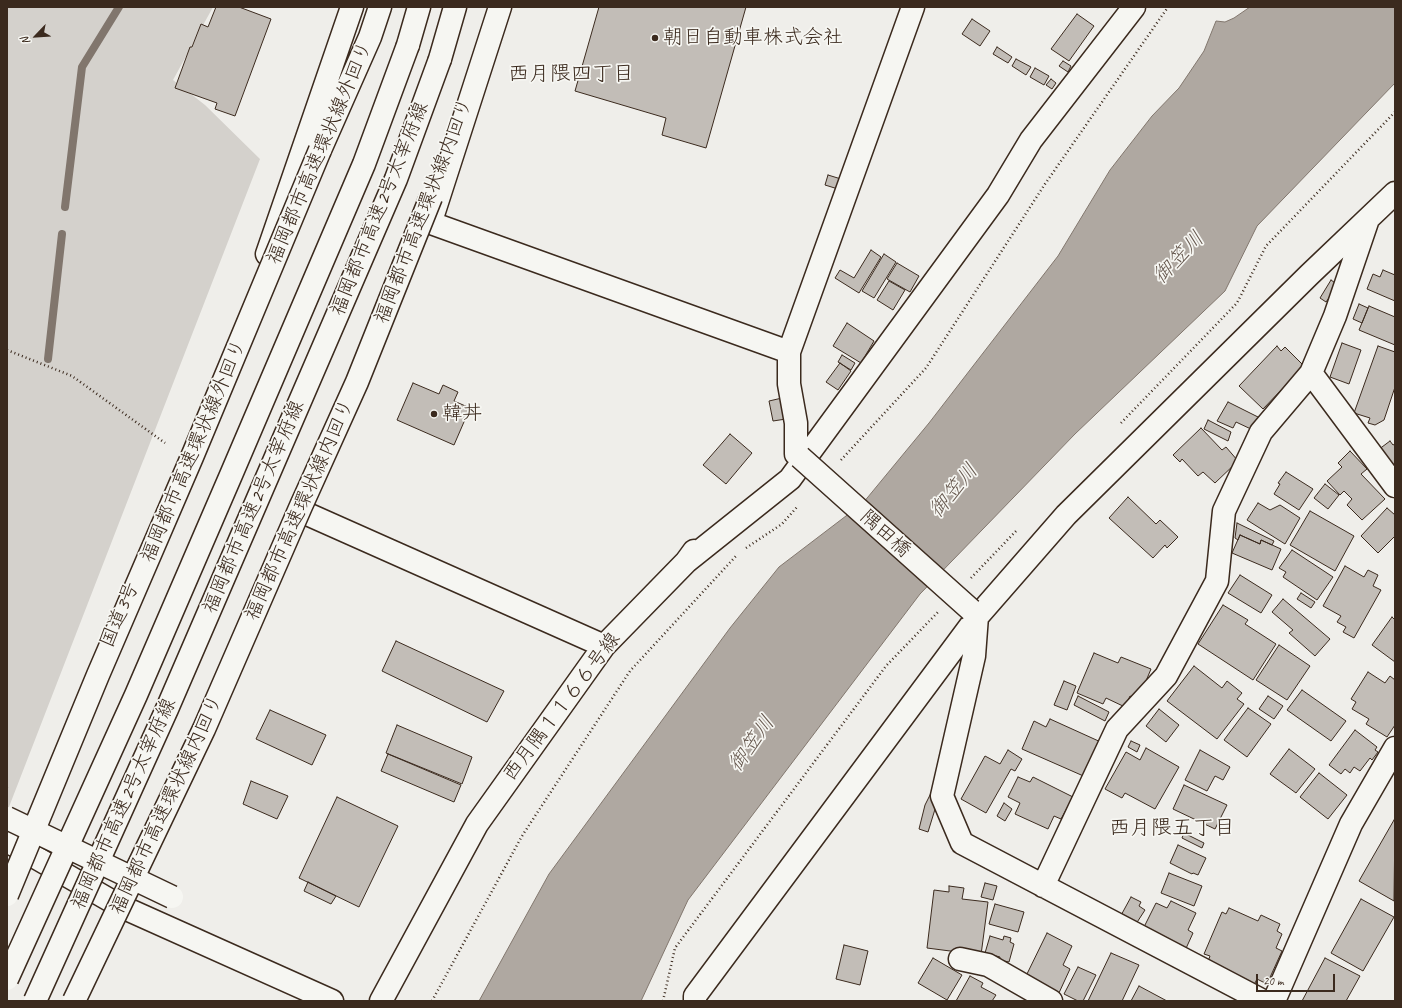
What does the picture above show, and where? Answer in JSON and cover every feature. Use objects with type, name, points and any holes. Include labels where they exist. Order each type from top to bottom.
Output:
[{"type":"main road","name":"国道3号","points":[[7,884],[14,845],[245,316],[352,7]]},
{"type":"main road","name":"福岡都市高速環状線外回り","points":[[7,895],[98,675],[195,450],[320,150],[370,37],[380,7]]},
{"type":"main road","name":"福岡都市高速2号太宰府線","points":[[7,978],[136,695],[364,164],[408,45],[419,7]]},
{"type":"main road","name":"福岡都市高速2号太宰府線","points":[[35,1001],[167,709],[396,179],[440,59],[455,7]]},
{"type":"main road","points":[[74,1001],[306,513],[431,223],[499,7]]},
{"type":"main road","name":"福岡都市高速環状線内回り","points":[[74,1001],[204,729],[301,506],[357,382],[431,197],[478,72],[499,7]]},
{"type":"main road","points":[[798,456],[796,423],[789,384],[789,352],[913,7]]},
{"type":"main road","points":[[686,562],[790,479],[998,195],[1031,140],[1134,7]]},
{"type":"main road","points":[[695,1001],[695,996],[974,613],[1066,515],[1309,274],[1395,193]]},
{"type":"main road","points":[[1043,886],[1117,729],[1166,676],[1217,582],[1224,511],[1261,432],[1312,373],[1335,316],[1368,219]]},
{"type":"main road","points":[[431,223],[789,352]]},
{"type":"main road","points":[[1312,373],[1395,486]]},
{"type":"main road","name":"西月隅１１６６号線","points":[[381,1001],[477,824],[604,646],[686,562],[708,533],[798,456]]},
{"type":"main road","name":"隅田橋","points":[[798,456],[974,613]]},
{"type":"main road","points":[[306,513],[604,646]]},
{"type":"main road","points":[[974,613],[974,656],[942,796],[962,843],[1262,1000],[1350,824],[1395,748]]},
{"type":"main road","points":[[7,818],[172,897]]},
{"type":"main road","points":[[14,845],[120,906],[332,1001]]},
{"type":"main road","points":[[960,959],[988,964],[1051,1001]]},
{"type":"path","points":[[7,350],[72,376],[165,443]]},
{"type":"shaded area","points":[[7,7],[213,7],[173,80],[205,105],[260,159],[7,812]]},
{"type":"water","name":"御笠川","points":[[1250,7],[1395,7],[1395,83],[1257,226],[1225,291],[1075,434],[920,594],[688,900],[641,1001],[479,1001],[549,874],[730,628],[779,567],[863,503],[929,423],[1058,256],[1110,170],[1152,116],[1179,88],[1204,51],[1216,21],[1225,22],[1234,18]]},
{"type":"building","points":[[216,7],[239,7],[271,19],[235,116],[215,109],[217,103],[175,88],[190,47],[192,47],[201,24],[208,27]]},
{"type":"building","points":[[599,7],[746,7],[706,148],[662,135],[666,118],[575,91]]},
{"type":"building","points":[[1077,14],[1094,26],[1069,61],[1051,49]]},
{"type":"building","points":[[972,19],[990,31],[980,46],[962,34]]},
{"type":"building","points":[[997,47],[1012,57],[1008,63],[993,54]]},
{"type":"building","points":[[1016,59],[1031,67],[1026,75],[1012,66]]},
{"type":"building","points":[[1063,61],[1071,66],[1068,72],[1059,66]]},
{"type":"building","points":[[1035,68],[1049,76],[1044,85],[1030,77]]},
{"type":"building","points":[[1051,79],[1056,83],[1052,89],[1046,85]]},
{"type":"building","points":[[828,175],[841,179],[838,189],[825,185]]},
{"type":"building","points":[[871,250],[881,257],[859,293],[835,278],[840,270],[854,278]]},
{"type":"building","points":[[884,254],[896,262],[874,298],[862,291]]},
{"type":"building","points":[[897,263],[919,276],[910,292],[887,279]]},
{"type":"building","points":[[1383,270],[1395,275],[1395,301],[1367,289],[1373,274],[1380,277]]},
{"type":"building","points":[[1331,280],[1338,285],[1326,302],[1320,298]]},
{"type":"building","points":[[889,281],[905,290],[893,310],[877,300]]},
{"type":"building","points":[[1359,304],[1368,308],[1362,323],[1353,319]]},
{"type":"building","points":[[1369,306],[1395,317],[1395,345],[1359,330]]},
{"type":"building","points":[[847,323],[874,341],[861,363],[833,346]]},
{"type":"building","points":[[1342,343],[1361,350],[1349,384],[1330,377]]},
{"type":"building","points":[[1277,346],[1281,351],[1285,347],[1304,366],[1263,409],[1239,386]]},
{"type":"building","points":[[1378,346],[1395,352],[1395,387],[1384,420],[1375,425],[1368,423],[1370,418],[1354,413]]},
{"type":"building","points":[[842,355],[855,363],[851,370],[838,362]]},
{"type":"building","points":[[840,363],[851,371],[838,390],[826,382]]},
{"type":"building","name":"韓丼","points":[[413,383],[439,394],[443,385],[458,392],[454,401],[470,408],[454,445],[397,420]]},
{"type":"building","points":[[782,398],[786,419],[773,421],[769,401]]},
{"type":"building","points":[[1228,402],[1260,418],[1253,430],[1236,422],[1233,428],[1217,421]]},
{"type":"building","points":[[1208,420],[1231,432],[1228,441],[1204,429]]},
{"type":"building","points":[[1201,428],[1222,450],[1226,447],[1238,461],[1215,483],[1203,472],[1198,476],[1182,459],[1180,462],[1173,455]]},
{"type":"building","points":[[730,434],[752,453],[726,484],[703,465]]},
{"type":"building","points":[[1390,441],[1393,445],[1395,444],[1395,473],[1378,450]]},
{"type":"building","points":[[1350,451],[1367,469],[1361,474],[1385,499],[1362,520],[1347,505],[1352,499],[1344,491],[1340,495],[1327,481],[1342,467],[1338,463]]},
{"type":"building","points":[[1286,472],[1313,489],[1299,510],[1274,494],[1280,484],[1278,483]]},
{"type":"building","points":[[1325,484],[1339,495],[1328,509],[1314,498]]},
{"type":"building","points":[[1128,497],[1156,524],[1160,520],[1178,537],[1167,548],[1165,545],[1153,558],[1109,518]]},
{"type":"building","points":[[1258,503],[1270,510],[1280,505],[1300,518],[1285,544],[1247,520]]},
{"type":"building","points":[[1387,508],[1395,515],[1395,536],[1378,553],[1361,536]]},
{"type":"building","points":[[1310,511],[1354,536],[1335,571],[1290,545]]},
{"type":"building","points":[[1237,523],[1274,541],[1272,545],[1261,540],[1260,544],[1240,535],[1238,540],[1235,538]]},
{"type":"building","points":[[1240,535],[1260,544],[1261,540],[1281,549],[1272,570],[1232,553]]},
{"type":"building","points":[[1292,550],[1333,577],[1317,600],[1283,577],[1286,572],[1279,568]]},
{"type":"building","points":[[1345,566],[1364,577],[1368,570],[1378,575],[1373,586],[1381,590],[1354,638],[1343,632],[1346,627],[1337,622],[1341,616],[1323,606]]},
{"type":"building","points":[[1240,575],[1272,595],[1261,613],[1228,593]]},
{"type":"building","points":[[1301,593],[1315,602],[1311,608],[1297,599]]},
{"type":"building","points":[[1283,599],[1330,639],[1315,656],[1289,633],[1293,630],[1272,612]]},
{"type":"building","points":[[1223,605],[1248,620],[1245,624],[1276,644],[1253,680],[1198,644]]},
{"type":"building","points":[[1392,617],[1395,620],[1395,662],[1372,645]]},
{"type":"building","points":[[396,641],[504,691],[487,722],[382,671]]},
{"type":"building","points":[[1279,645],[1310,666],[1287,700],[1256,680]]},
{"type":"building","points":[[1094,653],[1118,663],[1121,657],[1151,669],[1138,700],[1130,696],[1125,707],[1106,698],[1103,704],[1077,693]]},
{"type":"building","points":[[1194,666],[1222,688],[1227,681],[1242,693],[1237,699],[1244,704],[1217,739],[1167,701]]},
{"type":"building","points":[[1368,672],[1385,683],[1390,676],[1395,680],[1395,725],[1387,737],[1366,724],[1369,719],[1352,709],[1356,702],[1351,699]]},
{"type":"building","points":[[1064,681],[1076,686],[1067,710],[1054,705]]},
{"type":"building","points":[[1302,690],[1346,721],[1331,741],[1287,710]]},
{"type":"building","points":[[1078,696],[1109,712],[1105,721],[1074,705]]},
{"type":"building","points":[[1268,696],[1283,706],[1274,719],[1259,709]]},
{"type":"building","points":[[1248,708],[1271,724],[1247,757],[1224,740]]},
{"type":"building","points":[[1159,709],[1179,725],[1166,742],[1146,726]]},
{"type":"building","points":[[270,710],[326,735],[312,765],[256,739]]},
{"type":"building","points":[[1050,719],[1103,743],[1088,778],[1022,749],[1034,721],[1046,727]]},
{"type":"building","points":[[397,725],[472,757],[462,784],[386,753]]},
{"type":"building","points":[[1355,730],[1377,747],[1375,750],[1378,752],[1372,760],[1370,758],[1360,771],[1354,767],[1350,773],[1345,769],[1341,774],[1329,765]]},
{"type":"building","points":[[1131,741],[1140,745],[1137,752],[1128,747]]},
{"type":"building","points":[[1146,748],[1179,767],[1155,809],[1125,793],[1122,798],[1105,789],[1126,752],[1140,760]]},
{"type":"building","points":[[1289,749],[1315,769],[1296,793],[1270,774]]},
{"type":"building","points":[[1008,750],[1022,759],[1015,771],[1011,769],[986,813],[961,799],[985,756],[1000,764]]},
{"type":"building","points":[[1200,750],[1230,767],[1223,780],[1215,776],[1207,791],[1185,780]]},
{"type":"building","points":[[388,754],[461,785],[454,802],[381,771]]},
{"type":"building","points":[[1319,773],[1347,795],[1328,819],[1300,797]]},
{"type":"building","points":[[1018,777],[1030,782],[1033,777],[1073,797],[1061,819],[1054,816],[1048,829],[1015,814],[1020,803],[1008,797]]},
{"type":"building","points":[[251,781],[288,796],[277,819],[243,804]]},
{"type":"building","points":[[1184,785],[1227,805],[1215,829],[1173,809]]},
{"type":"building","points":[[934,787],[936,806],[928,832],[919,829],[925,805]]},
{"type":"building","points":[[337,797],[398,826],[359,907],[299,878]]},
{"type":"building","points":[[1004,803],[1012,809],[1005,821],[997,816]]},
{"type":"building","points":[[1395,820],[1394,901],[1359,881]]},
{"type":"building","points":[[1184,833],[1204,843],[1202,848],[1182,838]]},
{"type":"building","points":[[1178,845],[1206,858],[1198,875],[1192,874],[1170,863]]},
{"type":"building","points":[[1169,873],[1202,886],[1194,906],[1161,893]]},
{"type":"building","points":[[308,882],[336,896],[331,904],[304,891]]},
{"type":"building","points":[[985,883],[997,886],[993,900],[981,897]]},
{"type":"building","points":[[949,886],[964,888],[962,899],[988,902],[981,955],[927,948],[934,890],[949,892]]},
{"type":"building","points":[[1131,897],[1141,902],[1139,906],[1145,910],[1134,927],[1119,919]]},
{"type":"building","points":[[1361,899],[1394,917],[1363,971],[1331,953]]},
{"type":"building","points":[[1171,901],[1196,913],[1188,930],[1193,933],[1183,955],[1141,933],[1156,903],[1167,908]]},
{"type":"building","points":[[995,904],[1024,912],[1018,932],[989,924]]},
{"type":"building","points":[[1229,908],[1258,921],[1261,915],[1280,924],[1277,931],[1282,934],[1276,948],[1282,951],[1267,984],[1257,979],[1254,985],[1207,964],[1210,956],[1204,954],[1222,912],[1226,914]]},
{"type":"building","points":[[1047,933],[1072,946],[1063,965],[1070,969],[1058,995],[1025,978]]},
{"type":"building","points":[[990,936],[1003,940],[1004,936],[1011,938],[1010,942],[1014,944],[1009,962],[1004,961],[1003,964],[999,963],[1000,957],[985,953]]},
{"type":"building","points":[[844,945],[868,951],[860,985],[836,979]]},
{"type":"building","points":[[1111,953],[1139,965],[1122,1001],[1088,1001]]},
{"type":"building","points":[[933,958],[962,975],[947,1000],[918,983]]},
{"type":"building","points":[[1325,958],[1360,976],[1346,1001],[1302,1001]]},
{"type":"building","points":[[1078,967],[1096,975],[1083,1001],[1078,1001],[1064,994]]},
{"type":"building","points":[[970,976],[983,983],[981,987],[996,995],[992,1001],[956,1001]]},
{"type":"building","points":[[1139,986],[1167,1001],[1131,1001]]},
{"type":"waterway","points":[[65,207],[82,67],[119,7]]},
{"type":"waterway","points":[[48,359],[62,234]]},
{"type":"place","name":"朝日自動車株式会社","points":[[655,38]]},
{"type":"place","name":"韓丼","points":[[434,414]]},
{"type":"district","name":"西月隈四丁目","points":[[571,74]]},
{"type":"district","name":"西月隈五丁目","points":[[1172,828]]}]
